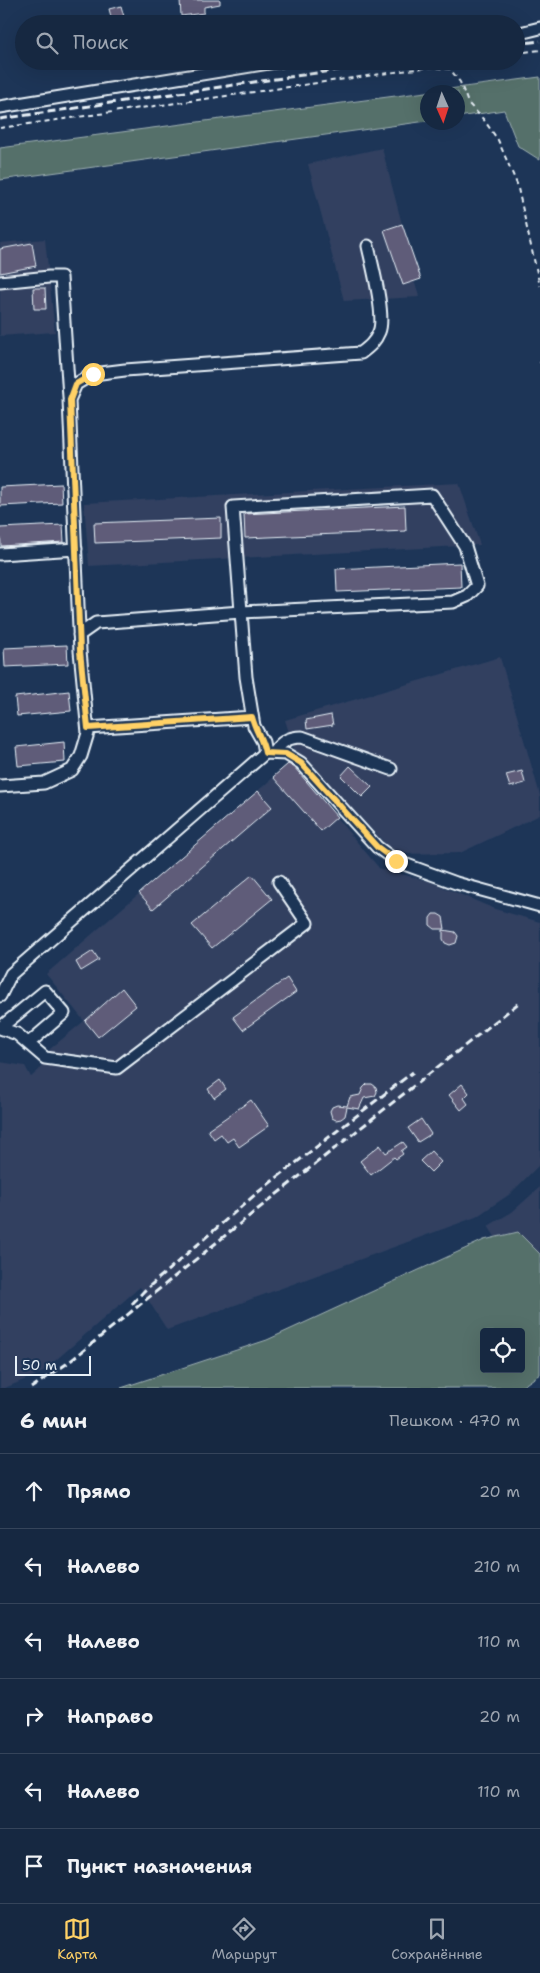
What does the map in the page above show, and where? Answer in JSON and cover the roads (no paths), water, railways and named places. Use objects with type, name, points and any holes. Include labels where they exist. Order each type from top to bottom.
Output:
[{"type":"street","points":[[525,32],[540,28]]},
{"type":"street","points":[[0,107],[226,70]]},
{"type":"street","points":[[70,400],[76,384],[93,374],[362,353],[373,344],[380,330],[379,299],[368,246]]},
{"type":"street","points":[[0,282],[61,277],[70,400],[79,635],[88,728],[81,756],[72,770],[44,783],[0,786]]},
{"type":"street","points":[[79,635],[96,623],[241,612],[454,602],[467,596],[477,586],[465,546],[432,495],[233,507],[241,612],[246,677],[254,726],[269,753]]},
{"type":"street","points":[[0,554],[76,549]]},
{"type":"street","points":[[88,728],[252,717]]},
{"type":"street","points":[[0,996],[11,974],[278,745],[290,738],[302,737],[391,769]]},
{"type":"street","points":[[269,753],[286,754],[301,763],[377,847],[396,861],[456,883],[540,906]]},
{"type":"street","points":[[0,1028],[17,1034],[45,1058],[118,1068],[308,923],[279,882]]},
{"type":"street","points":[[0,1028],[45,991],[64,1013],[29,1043]]},
{"type":"railway","points":[[525,43],[540,41]]},
{"type":"railway","points":[[0,119],[337,70]]},
{"type":"railway","points":[[31,1388],[68,1363],[253,1213],[520,1002]]},
{"type":"railway","points":[[132,1304],[144,1291],[257,1193],[413,1072]]}]
